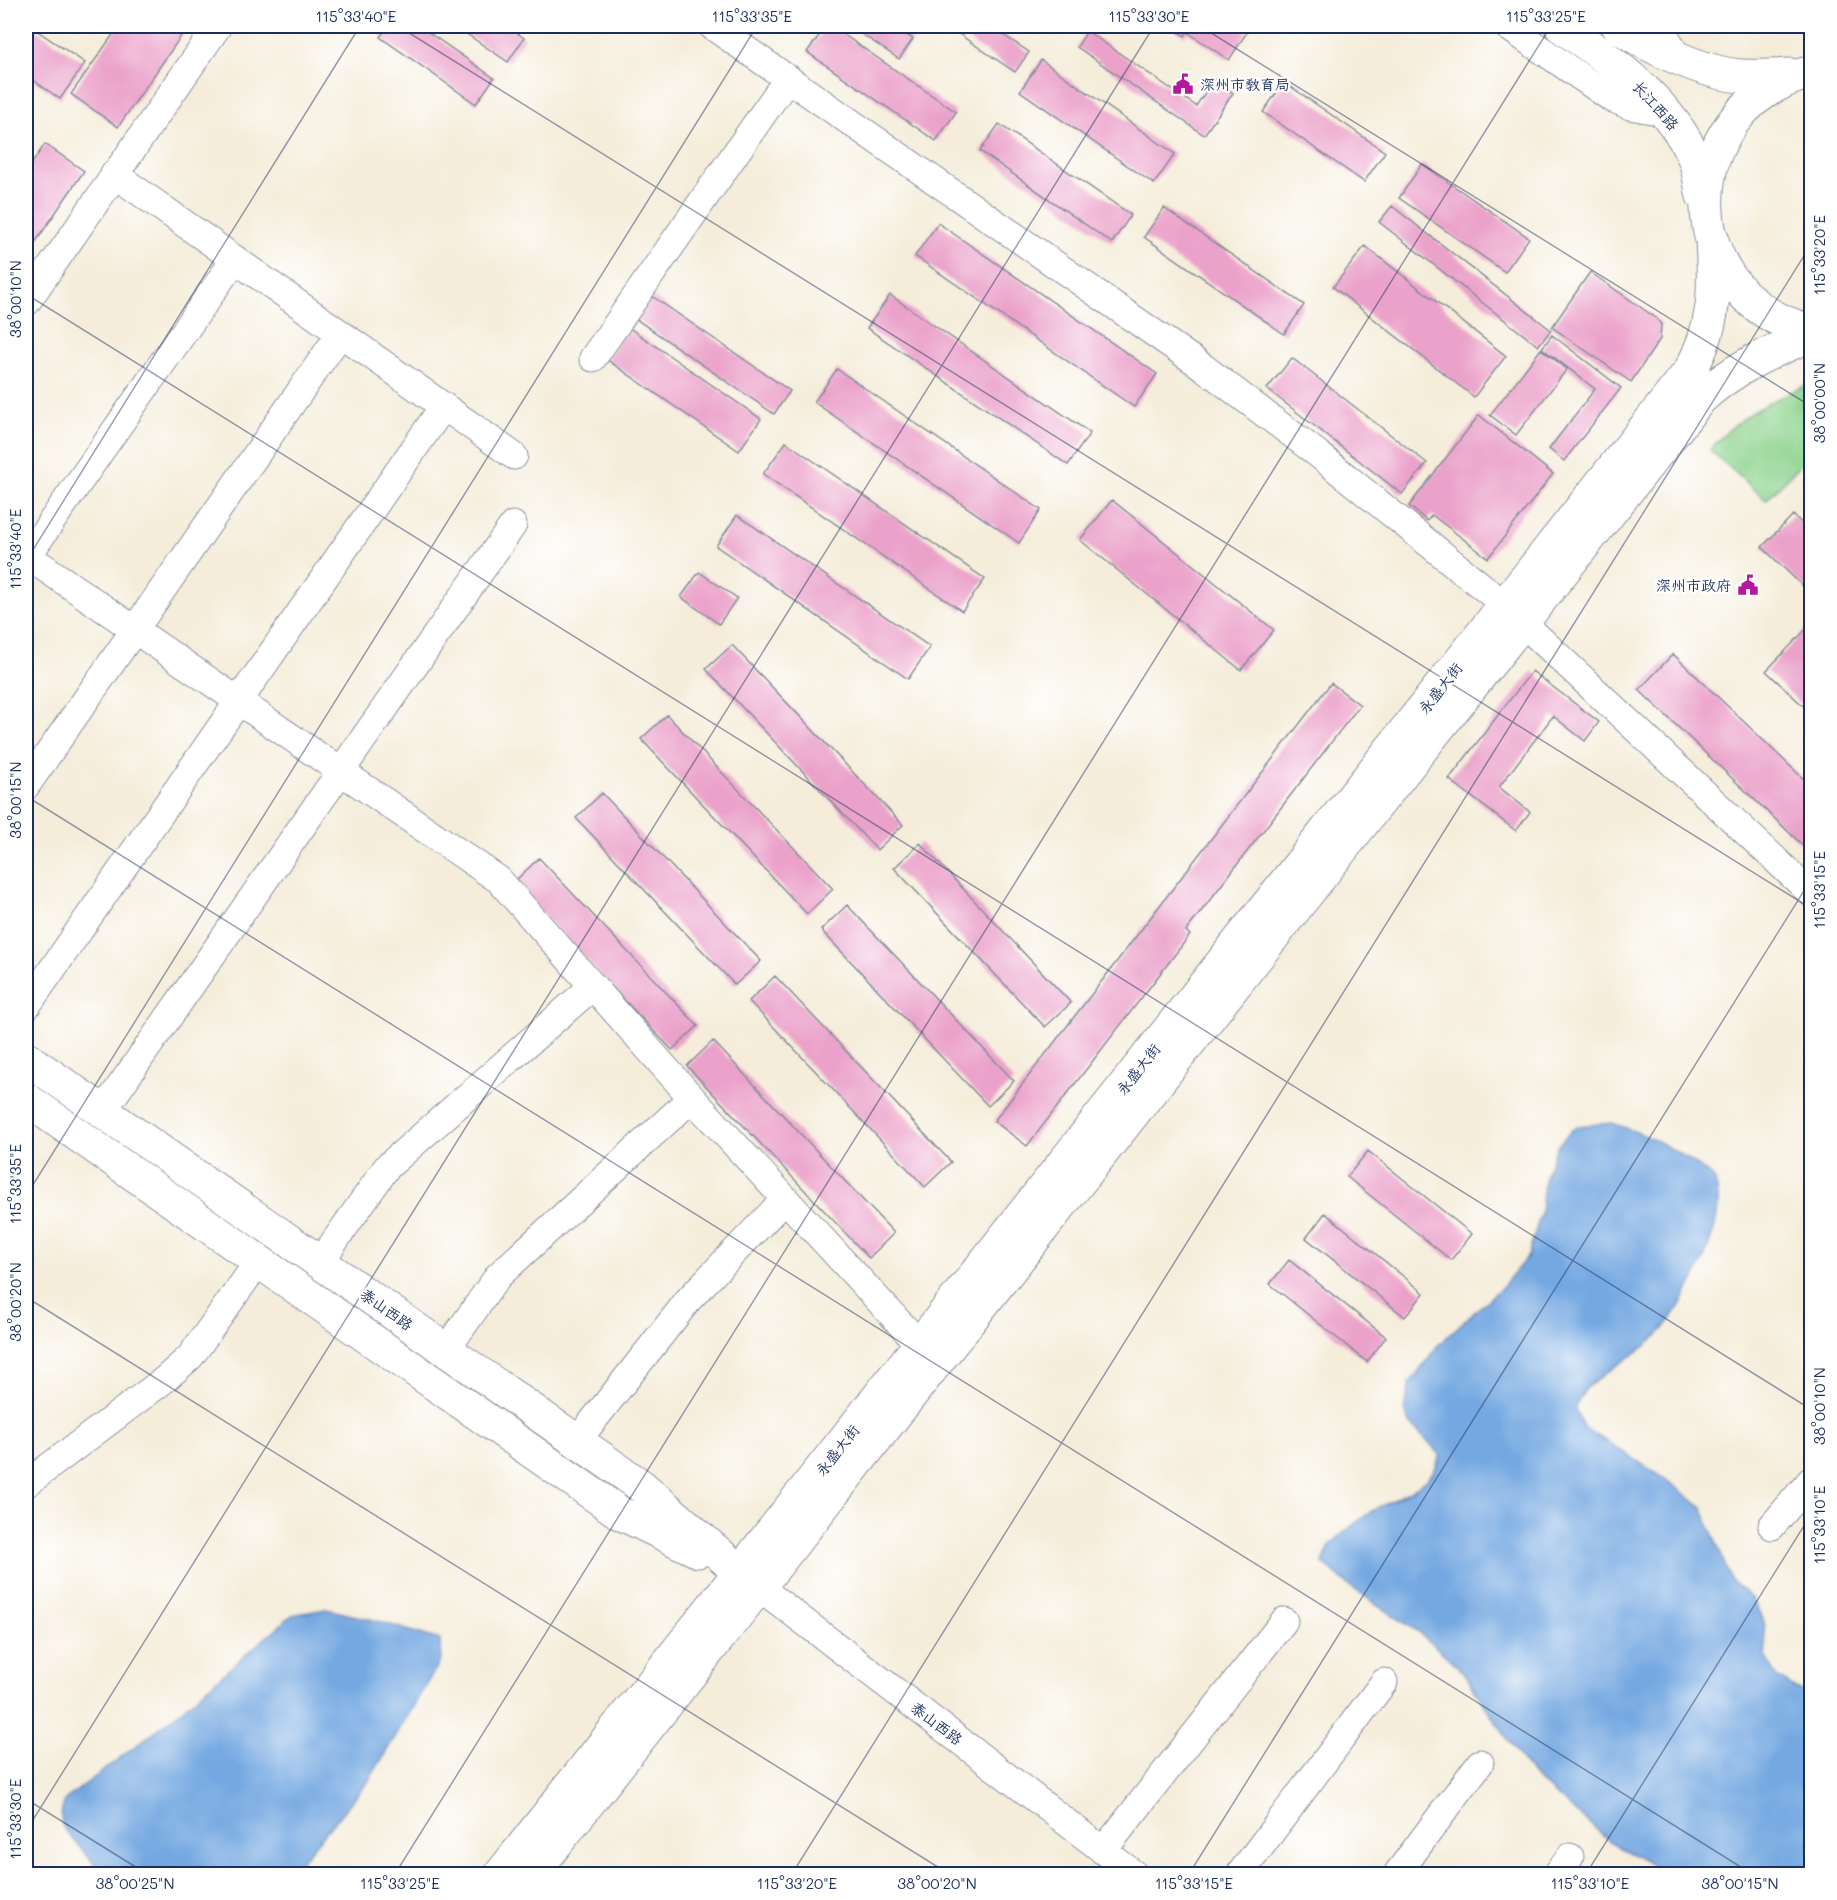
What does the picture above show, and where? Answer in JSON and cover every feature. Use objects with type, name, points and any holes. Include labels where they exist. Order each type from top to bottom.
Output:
[{"type":"main road","name":"长江西路","points":[[1562,26],[1618,65],[1648,94],[1683,135],[1696,161],[1709,227]]},
{"type":"main road","points":[[1618,26],[1636,38],[1678,58],[1704,67],[1739,76],[1804,74]]},
{"type":"main road","points":[[1804,74],[1761,93],[1739,114],[1722,138],[1708,175],[1709,227],[1725,270],[1750,300],[1782,321],[1812,333]]},
{"type":"main road","name":"永盛大街","points":[[501,1875],[749,1580],[1514,613],[1701,352],[1711,323],[1714,297],[1709,227]]},
{"type":"main road","name":"永盛大街","points":[[532,1875],[920,1345],[1514,613],[1700,399],[1718,382],[1743,366],[1812,333]]},
{"type":"main road","name":"泰山西路","points":[[26,1058],[640,1485],[749,1580]]},
{"type":"main road","name":"泰山西路","points":[[26,1099],[620,1513],[749,1580]]},
{"type":"street","points":[[26,303],[218,26]]},
{"type":"street","points":[[712,26],[1203,367],[1314,451],[1514,613],[1812,894]]},
{"type":"street","points":[[1506,26],[1611,98],[1630,106],[1663,112]]},
{"type":"street","points":[[1660,26],[1678,58]]},
{"type":"street","points":[[593,358],[788,78]]},
{"type":"street","points":[[114,174],[514,456]]},
{"type":"street","points":[[234,259],[26,557],[499,880],[692,1098],[920,1345]]},
{"type":"street","points":[[26,786],[339,333]]},
{"type":"street","points":[[26,1007],[443,406]]},
{"type":"street","points":[[103,1111],[513,525]]},
{"type":"street","points":[[320,1262],[387,1167],[593,986]]},
{"type":"street","points":[[446,1350],[498,1276],[692,1098]]},
{"type":"street","points":[[577,1441],[690,1298],[785,1198]]},
{"type":"street","points":[[26,1484],[164,1380],[190,1357],[259,1261]]},
{"type":"street","points":[[1772,1526],[1812,1479]]},
{"type":"street","name":"泰山西路","points":[[749,1580],[1134,1875]]},
{"type":"street","points":[[1103,1851],[1284,1621]]},
{"type":"street","points":[[1240,1875],[1383,1682]]},
{"type":"street","points":[[1396,1875],[1480,1763]]},
{"type":"green space","points":[[1811,383],[1811,462],[1807,458],[1766,500],[1710,450],[1732,427],[1756,410]]},
{"type":"water","points":[[1612,1123],[1672,1149],[1711,1177],[1718,1196],[1717,1215],[1704,1258],[1672,1318],[1653,1339],[1586,1389],[1575,1409],[1585,1428],[1664,1478],[1702,1507],[1731,1580],[1751,1598],[1763,1619],[1766,1656],[1778,1678],[1804,1694],[1811,1694],[1811,1874],[1668,1874],[1611,1842],[1532,1775],[1459,1667],[1418,1632],[1348,1585],[1323,1563],[1329,1548],[1348,1529],[1369,1513],[1412,1490],[1431,1474],[1437,1464],[1439,1453],[1412,1426],[1404,1411],[1410,1383],[1438,1345],[1503,1286],[1528,1256],[1541,1213],[1544,1180],[1557,1146],[1576,1126]]},
{"type":"water","points":[[326,1609],[378,1621],[440,1640],[441,1660],[368,1782],[290,1874],[102,1874],[62,1824],[62,1809],[66,1799],[171,1719],[292,1615]]},
{"type":"building","points":[[26,26],[30,26],[85,63],[60,99],[26,75]]},
{"type":"building","points":[[119,26],[188,26],[118,127],[71,94]]},
{"type":"building","points":[[388,26],[419,26],[494,78],[476,104],[380,37]]},
{"type":"building","points":[[455,26],[507,26],[524,38],[508,62]]},
{"type":"building","points":[[826,26],[831,26],[956,112],[936,141],[807,52]]},
{"type":"building","points":[[850,26],[893,26],[913,39],[899,59]]},
{"type":"building","points":[[947,26],[990,26],[1029,52],[1015,72]]},
{"type":"building","points":[[1169,26],[1237,26],[1247,32],[1229,60],[1187,32],[1185,36]]},
{"type":"building","points":[[1087,31],[1196,106],[1214,80],[1233,93],[1204,135],[1077,47]]},
{"type":"building","points":[[1041,60],[1175,154],[1154,184],[1020,91]]},
{"type":"building","points":[[1284,82],[1385,152],[1364,182],[1263,112]]},
{"type":"building","points":[[999,124],[1131,215],[1112,243],[980,151]]},
{"type":"building","points":[[45,144],[84,171],[26,256],[26,172]]},
{"type":"building","points":[[1422,164],[1529,238],[1505,272],[1399,198]]},
{"type":"building","points":[[1392,206],[1551,330],[1538,346],[1379,222]]},
{"type":"building","points":[[1164,208],[1304,305],[1284,334],[1144,237]]},
{"type":"building","points":[[938,223],[1157,374],[1134,407],[915,256]]},
{"type":"building","points":[[1365,246],[1506,356],[1474,397],[1333,287]]},
{"type":"building","points":[[1590,272],[1656,318],[1661,324],[1660,339],[1631,382],[1552,327]]},
{"type":"building","points":[[649,294],[790,391],[774,414],[633,317]]},
{"type":"building","points":[[890,295],[1090,433],[1068,465],[867,328]]},
{"type":"building","points":[[628,327],[761,419],[739,451],[606,359]]},
{"type":"building","points":[[1552,335],[1621,388],[1564,461],[1549,449],[1595,389],[1542,348]]},
{"type":"building","points":[[1541,349],[1567,369],[1516,435],[1490,415]]},
{"type":"building","points":[[1292,358],[1427,463],[1402,494],[1267,389]]},
{"type":"building","points":[[837,369],[1041,510],[1019,543],[814,402]]},
{"type":"building","points":[[1479,415],[1553,474],[1488,558],[1432,515],[1427,521],[1409,506]]},
{"type":"building","points":[[786,442],[985,579],[962,611],[763,474]]},
{"type":"building","points":[[1112,500],[1274,630],[1241,670],[1080,540]]},
{"type":"building","points":[[737,515],[930,647],[908,679],[716,546]]},
{"type":"building","points":[[1793,515],[1812,533],[1812,595],[1762,547]]},
{"type":"building","points":[[699,572],[737,598],[719,624],[681,597]]},
{"type":"building","points":[[1812,623],[1812,643],[1810,645],[1812,646],[1812,714],[1766,671]]},
{"type":"building","points":[[732,645],[903,825],[877,850],[706,669]]},
{"type":"building","points":[[1673,654],[1812,787],[1812,854],[1639,690]]},
{"type":"building","points":[[1532,671],[1599,722],[1585,741],[1553,716],[1499,787],[1530,812],[1516,831],[1449,779]]},
{"type":"building","points":[[1331,683],[1360,705],[1186,931],[1190,935],[1027,1146],[994,1121]]},
{"type":"building","points":[[667,715],[833,889],[807,914],[641,739]]},
{"type":"building","points":[[602,793],[761,961],[735,985],[576,818]]},
{"type":"building","points":[[920,843],[1071,1003],[1045,1027],[894,868]]},
{"type":"building","points":[[539,858],[698,1026],[672,1050],[513,883]]},
{"type":"building","points":[[847,905],[1014,1081],[988,1106],[821,930]]},
{"type":"building","points":[[775,976],[951,1162],[925,1187],[749,1001]]},
{"type":"building","points":[[713,1041],[894,1233],[869,1258],[687,1066]]},
{"type":"building","points":[[1368,1151],[1472,1234],[1451,1260],[1347,1177]]},
{"type":"building","points":[[1325,1213],[1424,1293],[1405,1317],[1306,1238]]},
{"type":"building","points":[[1289,1260],[1386,1337],[1367,1362],[1270,1284]]},
{"type":"place","name":"深州市教育局","points":[[1183,84]]},
{"type":"place","name":"深州市政府","points":[[1748,585]]}]
